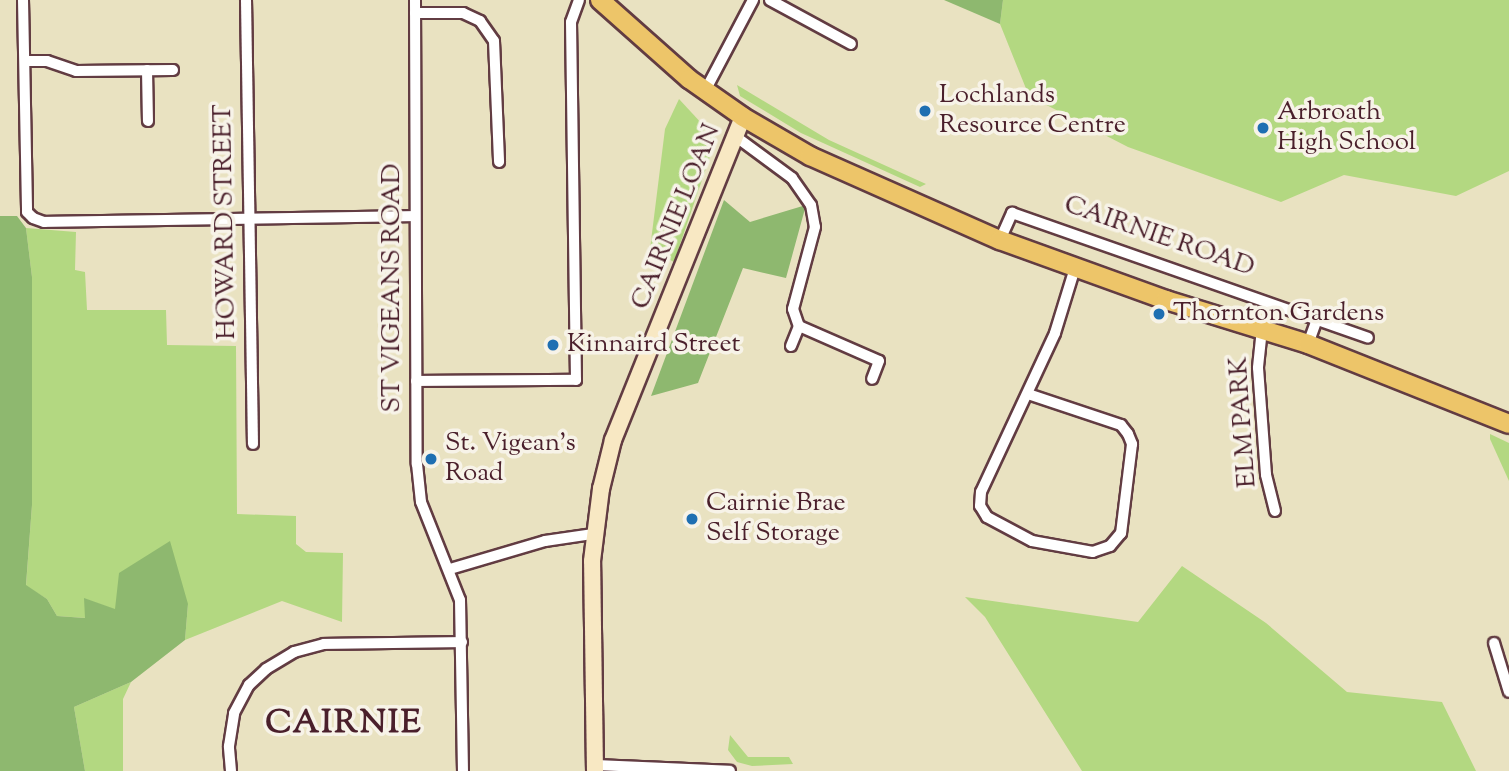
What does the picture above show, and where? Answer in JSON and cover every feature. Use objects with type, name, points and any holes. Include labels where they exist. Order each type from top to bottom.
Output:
[{"type":"main road","name":"CAIRNIE ROAD","points":[[600,0],[705,91],[743,117],[810,156],[1000,240],[1075,268],[1307,344],[1509,424]]},
{"type":"street","points":[[23,0],[27,212],[33,218],[44,222],[414,216]]},
{"type":"street","name":"HOWARD STREET","points":[[246,0],[253,444]]},
{"type":"street","name":"ST VIGEANS ROAD","points":[[415,0],[414,216],[421,502],[450,569]]},
{"type":"street","points":[[416,381],[576,380],[571,22],[579,0]]},
{"type":"street","points":[[705,91],[753,0]]},
{"type":"street","points":[[770,0],[851,44]]},
{"type":"street","points":[[415,13],[463,13],[481,21],[494,41],[499,162]]},
{"type":"street","points":[[25,61],[47,61],[76,71],[173,70]]},
{"type":"street","points":[[147,70],[148,121]]},
{"type":"street","name":"CAIRNIE LOAN","points":[[595,768],[593,534],[613,440],[743,117]]},
{"type":"street","points":[[735,136],[792,178],[811,205],[815,227],[793,309],[799,326],[791,346]]},
{"type":"street","name":"CAIRNIE ROAD","points":[[1000,240],[1012,213],[1368,338]]},
{"type":"street","points":[[1028,394],[1121,425],[1128,434],[1132,444],[1121,533],[1111,547],[1093,552],[1032,541],[987,517],[980,506],[981,492],[1055,333],[1075,268]]},
{"type":"street","points":[[1307,344],[1317,319]]},
{"type":"street","points":[[799,326],[879,361],[872,379]]},
{"type":"street","name":"ELM PARK","points":[[1262,330],[1258,368],[1266,475],[1275,511]]},
{"type":"street","points":[[463,771],[460,600],[450,569],[545,541],[593,534]]},
{"type":"street","points":[[231,771],[229,746],[234,713],[249,685],[266,669],[294,652],[332,643],[462,642]]},
{"type":"street","points":[[1494,643],[1504,656],[1509,692]]},
{"type":"street","points":[[595,768],[730,771]]},
{"type":"green space","points":[[944,0],[1003,0],[1000,24]]},
{"type":"green space","name":"Arbroath High School","points":[[1003,0],[1509,0],[1509,171],[1456,196],[1344,175],[1281,202],[1128,147],[1029,96],[1000,24]]},
{"type":"green space","points":[[737,85],[829,140],[926,184],[920,187],[801,133],[740,96]]},
{"type":"green space","points":[[679,99],[716,139],[674,262],[650,249],[665,129]]},
{"type":"green space","points":[[724,200],[750,222],[806,205],[786,278],[743,268],[698,383],[651,396]]},
{"type":"green space","points":[[0,216],[17,216],[26,228],[32,277],[32,505],[26,585],[47,599],[57,616],[85,618],[84,598],[115,609],[119,573],[170,541],[188,604],[185,640],[131,682],[74,707],[85,771],[0,771]]},
{"type":"green space","points":[[26,228],[76,232],[75,270],[85,272],[87,310],[166,310],[167,345],[236,346],[237,514],[296,516],[296,544],[306,552],[343,553],[342,622],[282,601],[185,640],[188,604],[116,610],[85,599],[86,618],[57,616],[47,599],[26,586],[32,505],[32,277]]},
{"type":"green space","points":[[1490,434],[1509,443],[1509,481],[1490,439]]},
{"type":"green space","points":[[1182,566],[1266,623],[1347,692],[1442,702],[1476,771],[1082,771],[985,617],[965,597],[1138,622]]},
{"type":"green space","points":[[131,682],[123,699],[123,771],[85,771],[74,707]]},
{"type":"green space","points":[[730,735],[748,757],[789,757],[793,764],[752,766],[737,762],[728,750]]},
{"type":"place","name":"Lochlands Resource Centre","points":[[925,111]]},
{"type":"place","name":"Arbroath High School","points":[[1263,128]]},
{"type":"place","name":"Thornton Gardens","points":[[1159,314]]},
{"type":"place","name":"Kinnaird Street","points":[[553,345]]},
{"type":"place","name":"St. Vigean's Road","points":[[431,459]]},
{"type":"place","name":"Cairnie Brae Self Storage","points":[[692,519]]},
{"type":"district","name":"CAIRNIE","points":[[344,725]]}]
